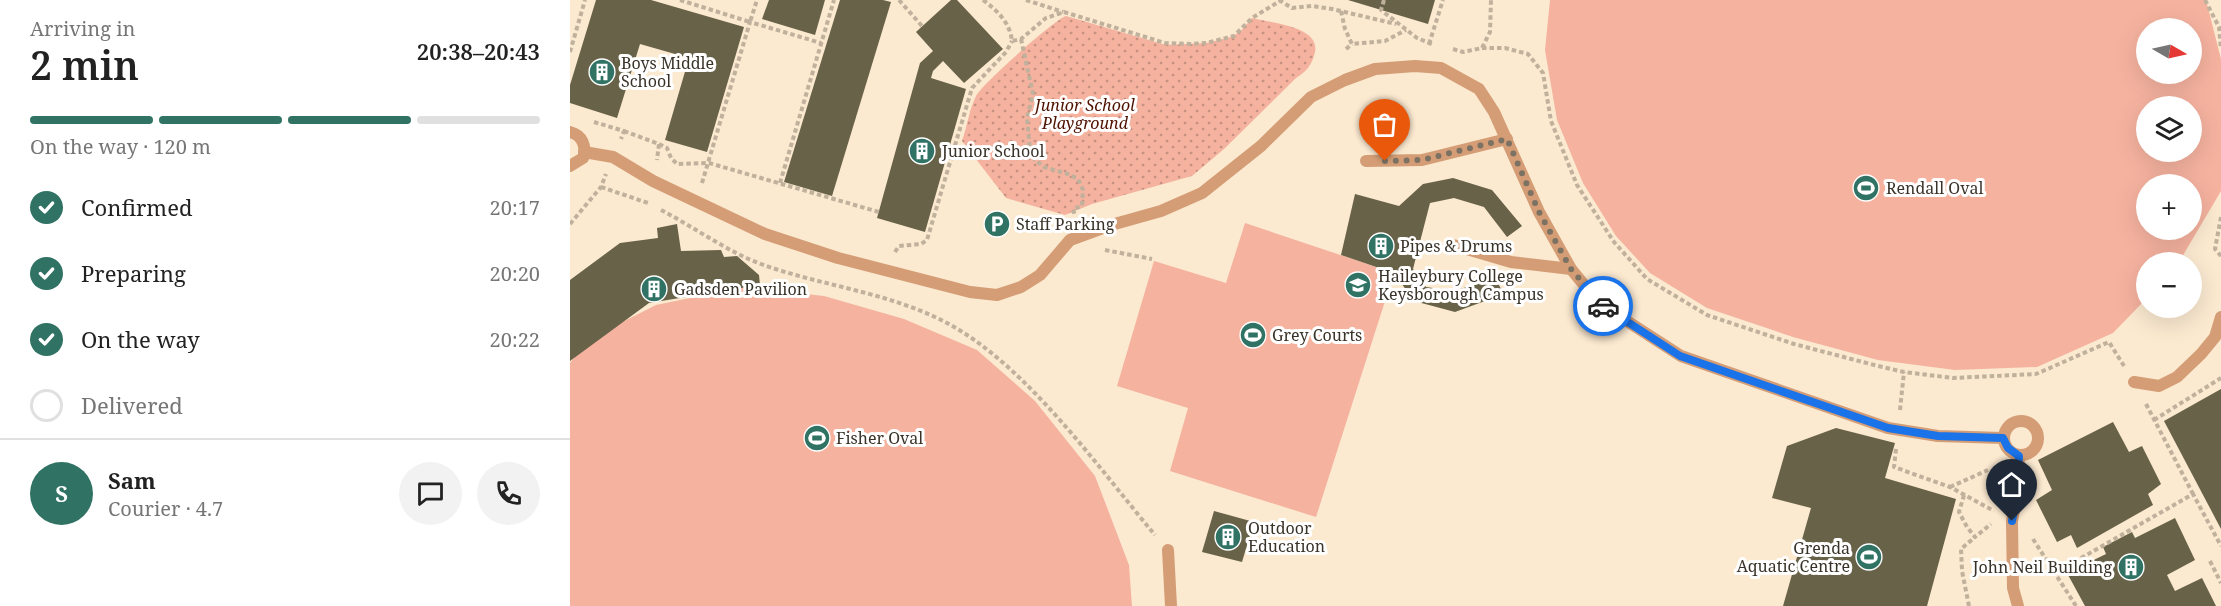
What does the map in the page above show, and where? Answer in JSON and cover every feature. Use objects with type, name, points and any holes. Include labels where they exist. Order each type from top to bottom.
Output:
[{"type":"lane","points":[[584,152],[613,157],[653,181],[696,202],[765,234],[803,248],[970,292],[997,295],[1021,287],[1040,275],[1070,240],[1111,225],[1161,211],[1203,193],[1261,146],[1311,97],[1345,80],[1375,69],[1415,66],[1441,68],[1479,89],[1494,111],[1539,212],[1571,269],[1599,303],[1680,356],[1888,428],[1938,436],[2003,438]]},
{"type":"lane","points":[[570,132],[582,140],[584,152],[579,162],[570,166]]},
{"type":"lane","points":[[1366,161],[1422,160],[1507,139]]},
{"type":"lane","points":[[1453,245],[1511,262],[1571,269]]},
{"type":"lane","points":[[2134,382],[2159,386],[2177,377],[2202,354],[2215,337],[2221,317]]},
{"type":"lane","points":[[2003,438],[2010,426],[2021,421],[2031,424],[2038,432],[2038,442],[2034,450],[2019,456]]},
{"type":"lane","points":[[2003,438],[2008,448],[2019,456]]},
{"type":"lane","points":[[2018,606],[2013,588],[2012,521],[2017,495],[2019,456]]},
{"type":"lane","points":[[1168,550],[1171,606]]},
{"type":"path","points":[[570,52],[585,0]]},
{"type":"path","points":[[680,0],[821,43]]},
{"type":"path","points":[[696,202],[757,0]]},
{"type":"path","points":[[780,184],[834,0]]},
{"type":"path","points":[[899,0],[922,27]]},
{"type":"path","points":[[881,298],[899,246],[921,244],[927,240],[972,88],[1006,52],[1012,41],[1006,22],[983,0]]},
{"type":"path","points":[[1026,0],[1165,43],[1190,44],[1234,36],[1252,18],[1280,1],[1292,8],[1312,6],[1399,25]]},
{"type":"path","points":[[1384,0],[1381,10],[1406,30],[1429,44],[1438,46]]},
{"type":"path","points":[[1429,44],[1443,0]]},
{"type":"path","points":[[1482,48],[1490,32],[1491,0]]},
{"type":"path","points":[[2205,0],[2219,27],[2221,49]]},
{"type":"path","points":[[1341,11],[1345,29],[1353,44]]},
{"type":"path","points":[[1012,41],[1021,39],[1046,18],[1064,12]]},
{"type":"path","points":[[1346,49],[1353,44],[1385,41],[1406,30]]},
{"type":"path","points":[[1021,39],[1034,94],[1027,118],[1030,150],[1035,160],[1044,167],[1068,174],[1080,181],[1083,190],[1082,206],[1073,209],[1075,216]]},
{"type":"path","points":[[1446,48],[1463,52],[1482,48],[1505,48],[1528,54],[1543,73],[1551,121],[1577,185],[1614,242],[1647,279],[1707,315],[1794,344],[1904,372],[1953,378],[2036,374],[2109,342],[2134,382],[2221,546]]},
{"type":"path","points":[[659,144],[667,148],[671,158],[677,164],[709,163],[879,212]]},
{"type":"path","points":[[659,209],[762,264],[924,312],[946,323],[992,353],[1052,412],[1168,550]]},
{"type":"path","points":[[2221,217],[2215,249],[2221,256]]},
{"type":"path","points":[[1098,249],[1152,259]]},
{"type":"path","points":[[1900,414],[1904,372]]},
{"type":"path","points":[[2154,420],[2221,378]]},
{"type":"path","points":[[1896,448],[1894,467],[1950,487],[1995,512]]},
{"type":"path","points":[[1950,487],[1988,470]]},
{"type":"path","points":[[2055,573],[2193,494]]},
{"type":"path","points":[[1964,495],[1959,512],[1975,537]]},
{"type":"path","points":[[1969,606],[1962,570],[1962,549],[1988,525],[1997,521]]},
{"type":"path","points":[[2032,538],[2076,606]]},
{"type":"path","points":[[2210,561],[2221,583]]},
{"type":"green space","name":"Rendall Oval","points":[[1550,0],[2206,0],[2221,59],[2221,191],[2202,223],[2202,174],[2136,174],[2136,240],[2192,240],[2185,252],[2136,252],[2136,309],[2113,333],[2037,367],[1955,370],[1878,360],[1793,337],[1707,308],[1650,273],[1616,236],[1583,183],[1557,120],[1545,50]]},
{"type":"green space","name":"Junior School Playground","points":[[1066,16],[1166,45],[1206,43],[1228,38],[1240,32],[1252,18],[1302,31],[1315,43],[1315,52],[1306,70],[1224,149],[1192,176],[1092,204],[1065,215],[1006,198],[962,141],[976,96],[1034,40]]},
{"type":"green space","name":"Grey Courts","points":[[1245,223],[1394,273],[1316,517],[1170,471],[1188,408],[1117,386],[1154,261],[1226,283]]},
{"type":"green space","name":"Fisher Oval","points":[[744,287],[824,296],[904,319],[977,350],[1035,401],[1095,476],[1129,565],[1132,606],[570,606],[570,363],[587,340],[656,305]]},
{"type":"building","name":"Boys Middle School","points":[[596,0],[651,0],[744,27],[707,152],[665,140],[689,58],[640,44],[617,118],[570,103],[570,85]]},
{"type":"building","points":[[769,0],[825,0],[815,35],[762,19]]},
{"type":"building","points":[[840,0],[891,2],[832,196],[784,182]]},
{"type":"building","name":"Junior School","points":[[951,0],[957,0],[1003,49],[964,83],[943,61],[933,71],[931,78],[966,89],[925,232],[877,218],[920,63],[933,51],[916,32]]},
{"type":"building","points":[[1348,0],[1435,0],[1428,24]]},
{"type":"building","name":"Pipes & Drums","points":[[1453,178],[1492,190],[1522,226],[1507,237],[1484,207],[1454,198],[1430,203],[1413,269],[1426,287],[1454,291],[1495,278],[1504,294],[1455,312],[1414,301],[1394,273],[1341,255],[1355,194],[1399,206],[1423,184]]},
{"type":"building","name":"Gadsden Pavilion","points":[[677,224],[681,251],[721,250],[724,257],[737,256],[759,275],[760,285],[649,303],[570,361],[570,280],[620,243],[658,238],[657,228]]},
{"type":"building","points":[[2221,389],[2221,529],[2164,421]]},
{"type":"building","points":[[2113,422],[2129,452],[2142,446],[2161,484],[2148,494],[2153,505],[2077,548],[2071,535],[2057,542],[2036,500],[2052,490],[2038,460]]},
{"type":"building","name":"Grenda Aquatic Centre","points":[[1836,428],[1895,443],[1885,478],[1956,499],[1927,606],[1783,606],[1811,508],[1772,498],[1787,446]]},
{"type":"building","name":"Outdoor Education","points":[[1214,511],[1254,522],[1242,562],[1202,552]]},
{"type":"building","name":"John Neil Building","points":[[2175,518],[2195,560],[2167,575],[2175,591],[2202,578],[2216,606],[2085,606],[2067,573],[2106,554],[2103,547],[2132,532],[2135,538]]},
{"type":"way so far","points":[[1385,161],[1422,160],[1507,139],[1539,212],[1571,269],[1603,306]]},
{"type":"place","name":"Boys Middle School","points":[[602,72]]},
{"type":"place","name":"Junior School","points":[[922,151]]},
{"type":"place","name":"Rendall Oval","points":[[1866,188]]},
{"type":"place","name":"Staff Parking","points":[[997,224]]},
{"type":"place","name":"Pipes & Drums","points":[[1381,246]]},
{"type":"place","name":"Haileybury College Keysborough Campus","points":[[1358,285]]},
{"type":"place","name":"Gadsden Pavilion","points":[[654,289]]},
{"type":"place","name":"Grey Courts","points":[[1253,335]]},
{"type":"place","name":"Fisher Oval","points":[[817,438]]},
{"type":"place","name":"Outdoor Education","points":[[1228,537]]},
{"type":"place","name":"Grenda Aquatic Centre","points":[[1869,557]]},
{"type":"place","name":"John Neil Building","points":[[2131,567]]},
{"type":"route","points":[[1603,306],[1680,356],[1888,428],[1938,436],[2003,438],[2008,448],[2019,456],[2017,495],[2012,521]]}]
